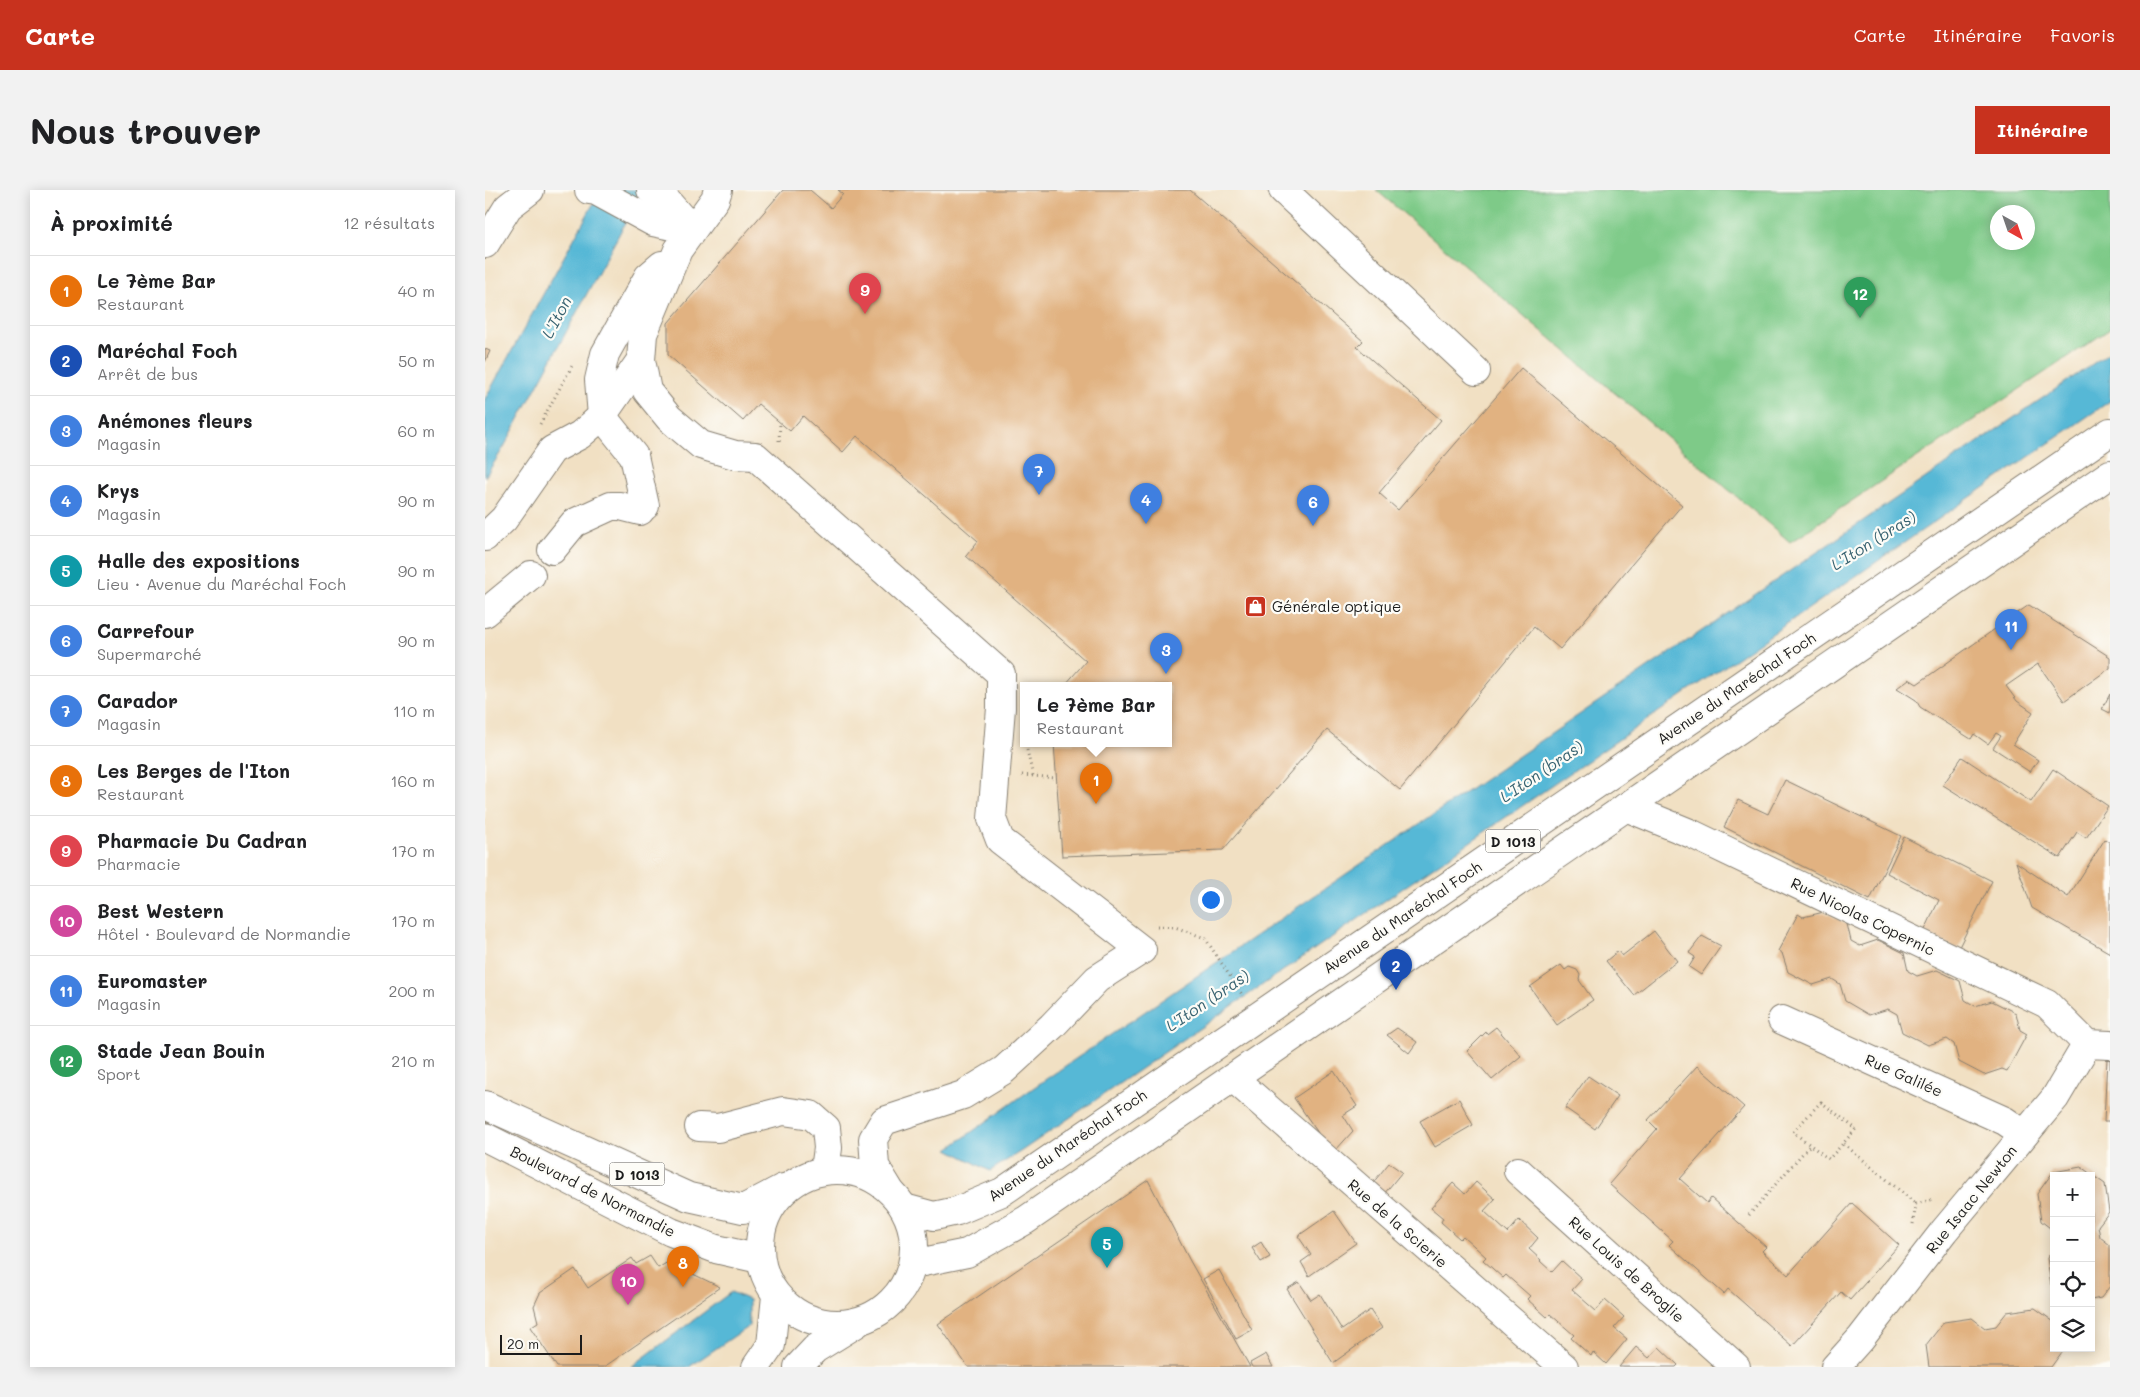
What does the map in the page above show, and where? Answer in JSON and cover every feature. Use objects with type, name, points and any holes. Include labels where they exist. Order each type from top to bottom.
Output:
[{"type":"main road","points":[[485,244],[508,206],[530,190]]},
{"type":"main road","points":[[1283,190],[1476,371]]},
{"type":"main road","points":[[592,191],[685,240]]},
{"type":"main road","points":[[652,191],[665,199],[685,240]]},
{"type":"main road","points":[[552,550],[574,523],[611,506],[643,509],[634,456],[602,416],[599,380],[605,354],[648,277],[685,240],[723,193]]},
{"type":"main road","points":[[685,240],[643,334],[641,360],[647,391],[669,418],[701,445],[735,455],[755,456],[1001,674],[997,772],[992,820],[1000,840],[1141,950],[1097,979],[1052,1026],[1004,1070],[963,1096],[884,1121],[873,1139],[875,1166],[912,1226],[915,1245],[913,1264],[905,1284],[893,1301],[877,1314],[858,1322],[815,1349],[798,1367]]},
{"type":"main road","points":[[485,537],[504,519],[553,450],[580,435],[602,416],[641,360]]},
{"type":"main road","name":"Avenue du Maréchal Foch","points":[[896,1199],[934,1216],[957,1211],[1002,1192],[2110,432]]},
{"type":"main road","name":"D 1013","points":[[913,1264],[967,1253],[1026,1220],[2110,474]]},
{"type":"main road","points":[[485,613],[531,575]]},
{"type":"main road","name":"Rue Nicolas Copernic","points":[[1626,807],[1692,834],[2047,1004],[2098,1044]]},
{"type":"main road","name":"Rue Galilée","points":[[1782,1020],[2005,1121],[2024,1134]]},
{"type":"main road","name":"Rue Isaac Newton","points":[[1835,1367],[1861,1338],[1944,1231],[2098,1044]]},
{"type":"main road","name":"Rue de la Scierie","points":[[1233,1078],[1564,1367]]},
{"type":"main road","points":[[485,1098],[525,1124]]},
{"type":"main road","name":"Boulevard de Normandie","points":[[485,1105],[689,1197],[743,1210],[791,1184]]},
{"type":"main road","points":[[699,1127],[718,1128],[783,1111],[811,1115],[825,1128],[828,1148],[825,1170]]},
{"type":"main road","name":"Boulevard de Normandie","points":[[485,1137],[671,1232],[715,1249],[760,1259]]},
{"type":"main road","points":[[858,1322],[835,1325],[813,1322],[793,1312],[776,1296],[765,1278],[760,1259],[759,1237],[765,1217],[776,1199],[791,1184],[807,1175],[825,1170],[848,1170],[870,1177],[896,1199]]},
{"type":"main road","name":"Rue Louis de Broglie","points":[[1518,1171],[1736,1367]]},
{"type":"main road","points":[[756,1367],[771,1345],[776,1296]]},
{"type":"path","points":[[537,430],[576,361]]},
{"type":"path","points":[[1026,747],[1033,776]]},
{"type":"path","points":[[997,772],[1057,778]]},
{"type":"path","points":[[1205,938],[1247,1002]]},
{"type":"path","points":[[1821,1102],[1856,1129],[1844,1144],[1829,1159],[1793,1132],[1821,1102]]},
{"type":"path","points":[[1844,1144],[1916,1204]]},
{"type":"path","points":[[1749,1215],[1810,1145]]},
{"type":"green space","points":[[1376,190],[2110,190],[2110,329],[1790,542]]},
{"type":"water","name":"L'Iton","points":[[601,190],[643,190],[504,447],[485,477],[485,399]]},
{"type":"water","name":"L'Iton (bras)","points":[[2110,352],[2110,401],[1023,1150],[990,1171],[948,1149],[1033,1088]]},
{"type":"water","points":[[731,1292],[749,1300],[749,1326],[689,1367],[631,1367]]},
{"type":"building","points":[[783,190],[810,190],[831,208],[843,194],[838,190],[1190,190],[1363,341],[1357,347],[1441,420],[1379,493],[1398,510],[1521,368],[1682,505],[1560,649],[1534,627],[1400,790],[1327,730],[1223,850],[1062,856],[1054,747],[1172,747],[1172,682],[1068,682],[1086,661],[966,556],[978,541],[857,436],[843,452],[803,416],[790,431],[758,404],[743,421],[668,355],[668,323]]},
{"type":"building","points":[[485,349],[490,351],[485,362]]},
{"type":"building","points":[[2029,605],[2110,657],[2110,668],[2064,701],[2038,664],[2006,686],[2017,701],[2033,712],[2013,744],[2038,760],[2030,772],[1993,748],[2001,736],[1996,733],[1988,744],[1974,734],[1971,739],[1920,707],[1916,700],[1897,688],[1909,679],[1917,684]]},
{"type":"building","points":[[2110,694],[2110,713],[2102,709]]},
{"type":"building","points":[[1962,757],[2031,802],[2053,769],[2108,806],[2086,838],[2077,832],[2060,858],[1943,785]]},
{"type":"building","points":[[1785,780],[1901,836],[1870,900],[1724,827],[1738,800],[1768,814]]},
{"type":"building","points":[[1904,837],[1992,881],[1958,949],[1924,932],[1939,900],[1887,873]]},
{"type":"building","points":[[2105,839],[2110,843],[2110,953],[2032,908],[2016,862],[2068,897]]},
{"type":"building","points":[[1824,912],[1847,924],[1851,941],[1860,946],[1878,940],[1904,953],[1908,971],[1917,976],[1937,970],[1960,981],[1965,1000],[1975,1006],[1992,1001],[2016,1013],[2020,1030],[2027,1034],[2007,1071],[2002,1069],[1984,1075],[1959,1062],[1954,1044],[1947,1039],[1928,1045],[1902,1032],[1897,1014],[1888,1009],[1869,1015],[1845,1001],[1840,984],[1832,979],[1813,985],[1788,972],[1782,953],[1778,951],[1798,914],[1803,917]]},
{"type":"building","points":[[1654,931],[1677,961],[1634,995],[1606,961],[1618,951],[1622,956]]},
{"type":"building","points":[[1702,936],[1721,946],[1701,975],[1689,967],[1695,957],[1689,953]]},
{"type":"building","points":[[1561,965],[1565,970],[1569,967],[1577,970],[1580,975],[1579,980],[1593,1000],[1557,1025],[1530,987]]},
{"type":"building","points":[[1496,1027],[1521,1056],[1492,1080],[1467,1051],[1486,1032],[1487,1034]]},
{"type":"building","points":[[1397,1028],[1417,1042],[1409,1053],[1387,1035]]},
{"type":"building","points":[[2107,1059],[2110,1059],[2110,1122],[2104,1122]]},
{"type":"building","points":[[1697,1066],[1744,1107],[1680,1179],[1707,1203],[1711,1198],[1720,1206],[1766,1247],[1762,1251],[1788,1275],[1852,1203],[1899,1245],[1850,1300],[1841,1292],[1792,1346],[1728,1289],[1724,1294],[1669,1245],[1673,1241],[1609,1184],[1657,1129],[1648,1120]]},
{"type":"building","points":[[1334,1071],[1357,1106],[1343,1115],[1353,1131],[1335,1151],[1323,1140],[1294,1098]]},
{"type":"building","points":[[1588,1076],[1618,1096],[1595,1129],[1565,1108]]},
{"type":"building","points":[[1459,1099],[1473,1125],[1435,1147],[1420,1121]]},
{"type":"building","points":[[1389,1163],[1402,1172],[1384,1194],[1372,1184]]},
{"type":"building","points":[[2081,1167],[2088,1172],[2053,1172]]},
{"type":"building","points":[[2050,1176],[2050,1228],[2041,1221],[2037,1194]]},
{"type":"building","points":[[2095,1177],[2105,1184],[2109,1212],[2098,1226],[2100,1237],[2110,1245],[2110,1286],[2101,1298],[2095,1299]]},
{"type":"building","points":[[1148,1180],[1190,1261],[1250,1367],[968,1367],[938,1324]]},
{"type":"building","points":[[1476,1182],[1495,1199],[1484,1211],[1508,1233],[1519,1220],[1538,1238],[1529,1249],[1540,1261],[1552,1272],[1562,1261],[1582,1279],[1572,1290],[1596,1311],[1605,1300],[1624,1317],[1614,1328],[1627,1339],[1606,1364],[1593,1352],[1591,1356],[1571,1338],[1574,1335],[1550,1314],[1547,1317],[1527,1299],[1530,1296],[1506,1275],[1503,1278],[1483,1260],[1486,1257],[1463,1236],[1460,1239],[1441,1222],[1443,1218],[1431,1208],[1453,1183],[1465,1194]]},
{"type":"building","points":[[1334,1211],[1356,1243],[1309,1276],[1301,1262],[1311,1255],[1298,1236]]},
{"type":"building","points":[[1261,1242],[1270,1257],[1261,1262],[1252,1248]]},
{"type":"building","points":[[2050,1254],[2050,1278],[2047,1258]]},
{"type":"building","points":[[650,1256],[658,1268],[668,1262],[720,1287],[604,1367],[557,1367],[530,1327],[538,1322],[534,1306],[540,1293],[575,1269],[588,1288],[632,1258],[636,1264]]},
{"type":"building","points":[[1219,1270],[1252,1330],[1236,1339],[1203,1279]]},
{"type":"building","points":[[1299,1282],[1311,1300],[1320,1294],[1342,1330],[1370,1310],[1382,1328],[1333,1363],[1287,1289]]},
{"type":"building","points":[[2035,1308],[2050,1319],[2050,1352],[2062,1352],[2051,1367],[1929,1367],[1926,1345],[1944,1322],[1972,1318],[1985,1328],[1996,1326],[2007,1312]]},
{"type":"building","points":[[1636,1347],[1649,1358],[1659,1347],[1678,1365],[1676,1367],[1619,1367]]},
{"type":"building","points":[[1266,1354],[1273,1367],[1252,1367],[1250,1363]]},
{"type":"place","name":"Pharmacie Du Cadran","points":[[865,314]]},
{"type":"place","name":"Stade Jean Bouin","points":[[1860,318]]},
{"type":"place","name":"Carador","points":[[1039,495]]},
{"type":"place","name":"Krys","points":[[1146,524]]},
{"type":"place","name":"Carrefour","points":[[1313,526]]},
{"type":"place","name":"Générale optique","points":[[1256,606]]},
{"type":"place","name":"Euromaster","points":[[2011,650]]},
{"type":"place","name":"Anémones fleurs","points":[[1166,674]]},
{"type":"place","name":"Le 7ème Bar","points":[[1096,804]]},
{"type":"place","name":"Maréchal Foch","points":[[1396,990]]},
{"type":"place","name":"Halle des expositions","points":[[1107,1268]]},
{"type":"place","name":"Les Berges de l'Iton","points":[[683,1287]]},
{"type":"place","name":"Best Western","points":[[628,1305]]}]
